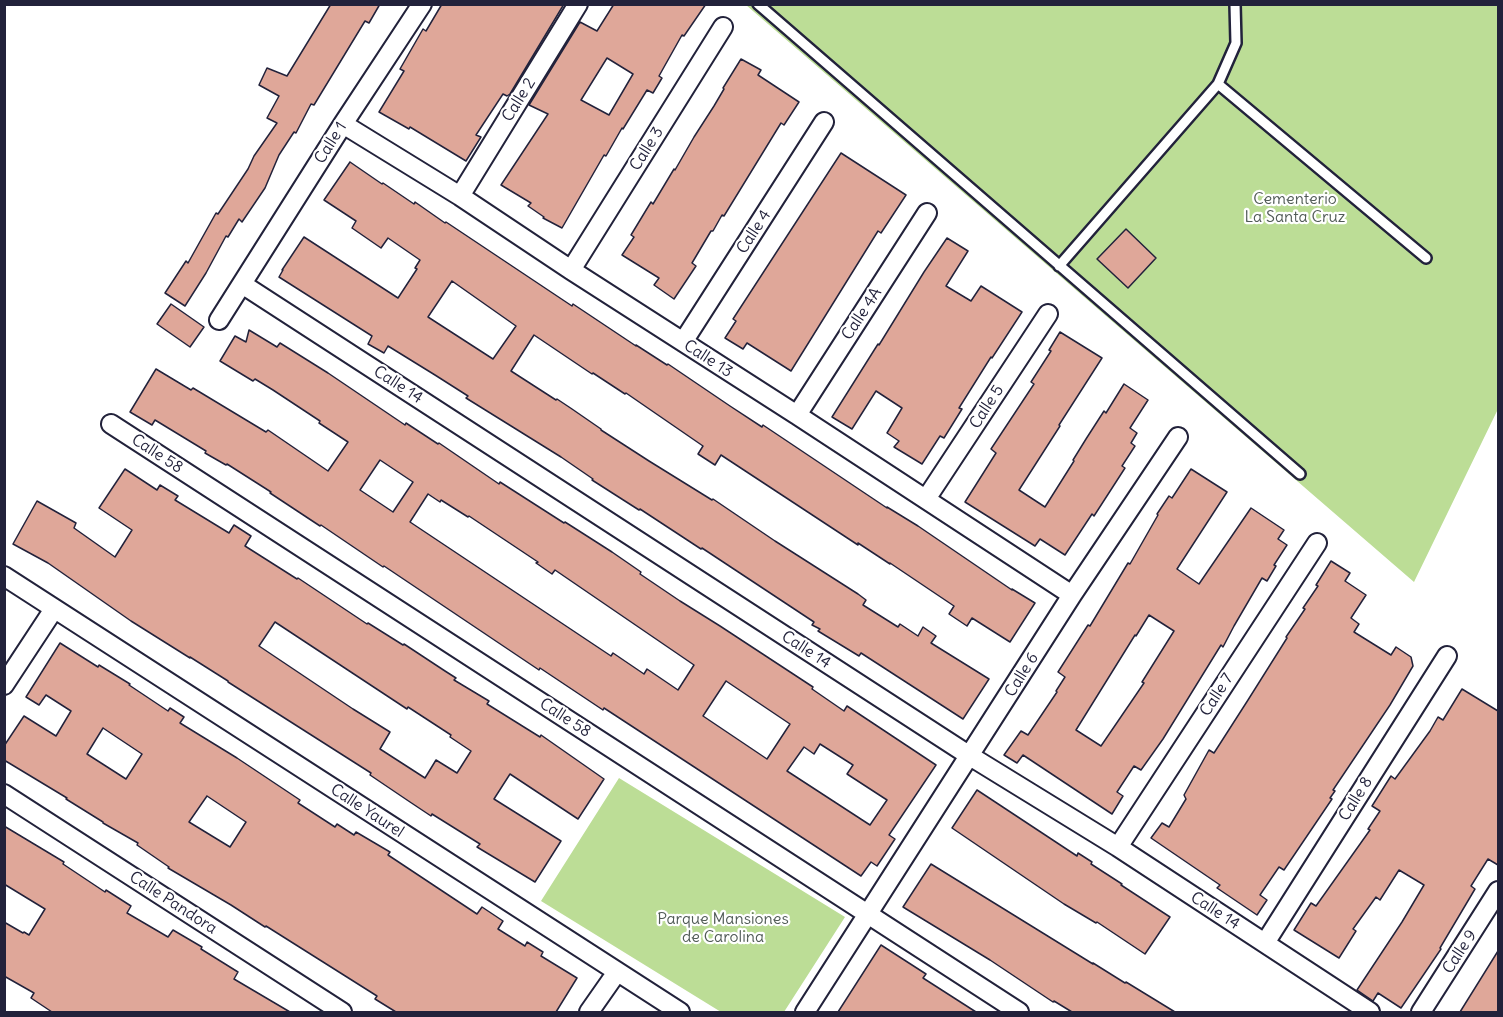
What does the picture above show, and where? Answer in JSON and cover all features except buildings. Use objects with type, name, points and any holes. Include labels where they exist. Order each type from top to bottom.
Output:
[{"type":"street","name":"Calle 1","points":[[219,320],[422,4]]},
{"type":"street","name":"Calle 2","points":[[460,196],[578,4]]},
{"type":"street","name":"Calle 3","points":[[571,270],[723,27]]},
{"type":"street","name":"Calle 4","points":[[683,342],[824,122]]},
{"type":"street","name":"Calle 13","points":[[343,124],[460,196],[1072,595]]},
{"type":"street","name":"Calle 4A","points":[[797,416],[927,213]]},
{"type":"street","name":"Calle 14","points":[[242,284],[970,756],[1118,848],[1370,1012]]},
{"type":"street","name":"Calle 5","points":[[926,499],[1048,314]]},
{"type":"street","name":"Calle 58","points":[[111,424],[1019,1012]]},
{"type":"street","name":"Calle 6","points":[[805,1012],[1072,595],[1178,437]]},
{"type":"street","name":"Calle 7","points":[[1118,848],[1317,543]]},
{"type":"street","name":"Calle Yaurel","points":[[4,576],[680,1012]]},
{"type":"street","points":[[4,685],[54,609]]},
{"type":"street","name":"Calle 8","points":[[1265,943],[1447,656]]},
{"type":"street","name":"Calle Pandora","points":[[4,794],[342,1012]]},
{"type":"street","name":"Calle 9","points":[[1421,1012],[1498,891]]},
{"type":"street","points":[[589,1012],[617,972]]},
{"type":"lane","points":[[758,4],[1300,474]]},
{"type":"lane","points":[[1059,266],[1218,84],[1236,43],[1235,4]]},
{"type":"lane","points":[[1218,84],[1426,258]]},
{"type":"green space","name":"Cementerio La Santa Cruz","points":[[746,5],[1498,5],[1498,409],[1414,582]]},
{"type":"green space","name":"Parque Mansiones de Carolina","points":[[619,778],[845,917],[784,1012],[721,1012],[541,901]]}]
